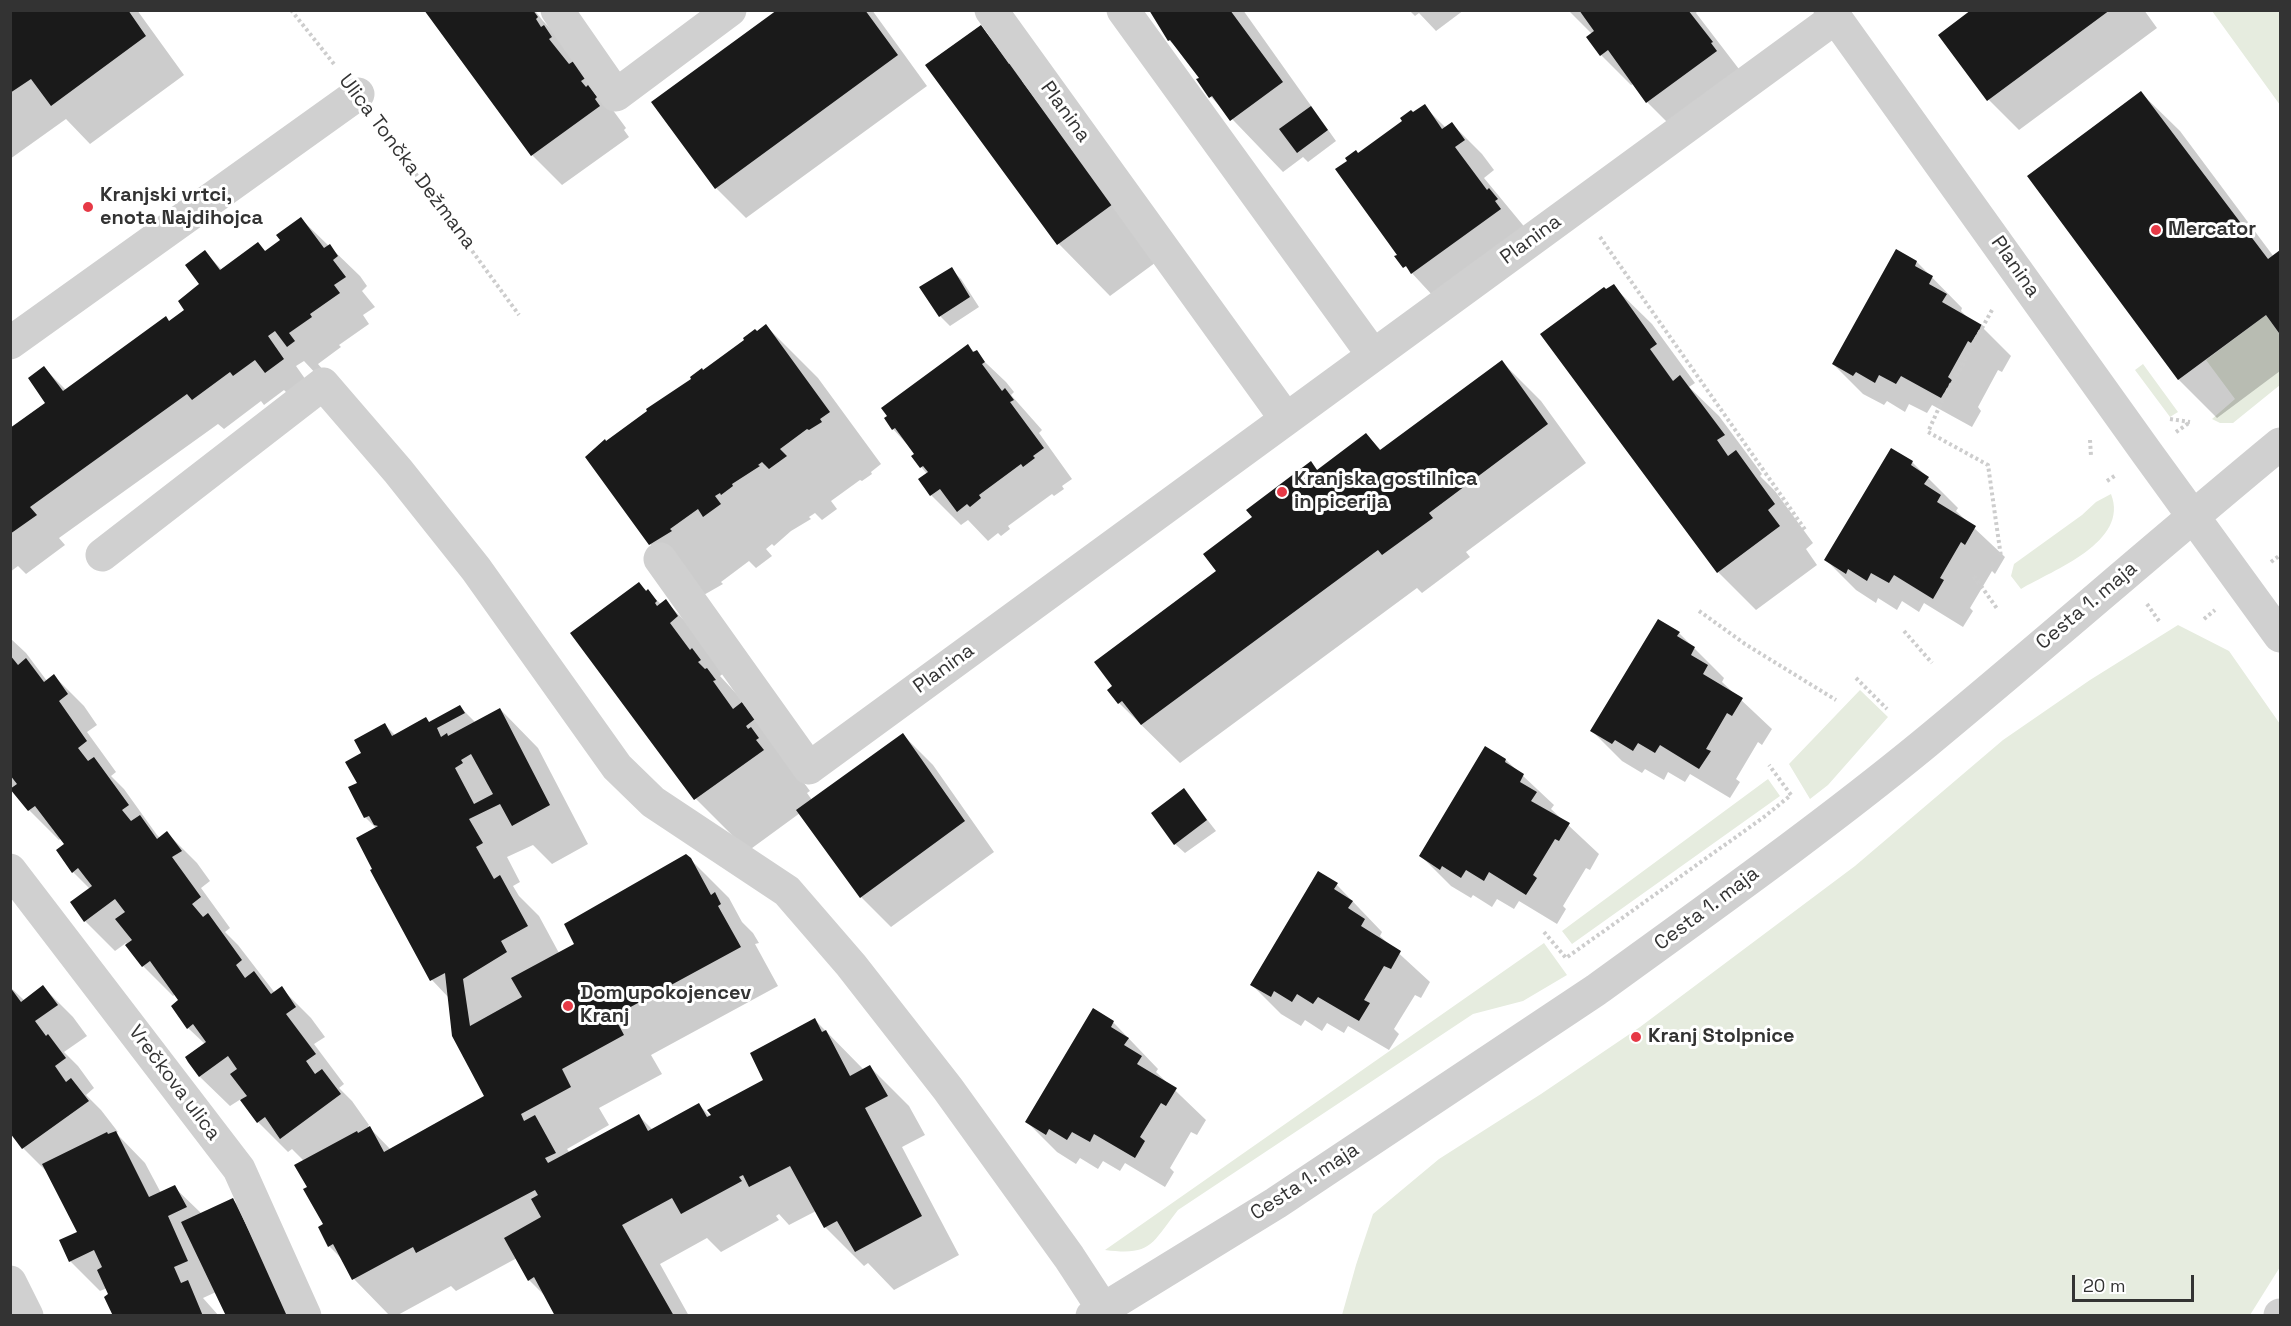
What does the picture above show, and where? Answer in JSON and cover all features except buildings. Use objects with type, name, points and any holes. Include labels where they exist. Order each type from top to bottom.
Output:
[{"type":"street","points":[[557,10],[616,94],[730,10]]},
{"type":"street","name":"Planina","points":[[991,10],[1286,418]]},
{"type":"street","points":[[1123,10],[1373,355]]},
{"type":"street","name":"Planina","points":[[660,559],[809,768],[1578,206],[1832,14],[2280,636]]},
{"type":"street","points":[[10,343],[358,94]]},
{"type":"street","points":[[102,555],[323,384],[398,471],[476,569],[617,767],[653,802],[787,891],[851,965],[948,1089],[1070,1257],[1097,1312]]},
{"type":"street","name":"Cesta 1. maja","points":[[1097,1312],[1275,1203],[1614,978],[1813,830],[1922,745],[2280,444]]},
{"type":"street","name":"Vrečkova ulica","points":[[10,870],[239,1169],[305,1316]]},
{"type":"street","points":[[10,1282],[27,1316]]},
{"type":"path","name":"Ulica Tončka Dežmana","points":[[291,10],[358,94],[519,315]]},
{"type":"path","points":[[1578,206],[1806,531]]},
{"type":"path","points":[[1992,310],[1941,403],[1928,432],[1988,465],[2001,557]]},
{"type":"path","points":[[1974,576],[1998,610]]},
{"type":"path","points":[[1699,610],[1745,644],[1836,700]]},
{"type":"path","points":[[1904,631],[1932,663]]},
{"type":"path","points":[[1856,678],[1887,709]]},
{"type":"path","points":[[1544,932],[1566,958],[1764,817],[1791,795],[1769,765]]},
{"type":"shaded area","points":[[2212,11],[2280,11],[2280,105]]},
{"type":"shaded area","points":[[2266,315],[2280,335],[2280,385],[2233,423],[2220,423],[2212,419],[2235,399],[2206,360]]},
{"type":"shaded area","points":[[2143,364],[2178,412],[2170,417],[2135,370]]},
{"type":"shaded area","points":[[2111,494],[2114,511],[2109,526],[2099,540],[2069,563],[2021,589],[2011,576],[2014,564],[2082,515],[2096,502]]},
{"type":"shaded area","points":[[2178,625],[2229,651],[2280,724],[2280,1267],[2250,1315],[1342,1315],[1373,1214],[1439,1159],[1640,1027],[1855,866],[2003,740],[2090,680]]},
{"type":"shaded area","points":[[1860,690],[1888,717],[1828,785],[1810,799],[1789,764]]},
{"type":"shaded area","points":[[1768,779],[1780,796],[1572,944],[1562,931]]},
{"type":"shaded area","points":[[1544,943],[1567,975],[1523,1001],[1473,1014],[1178,1210],[1149,1245],[1132,1251],[1105,1250]]},
{"type":"place","name":"Kranjski vrtci, enota Najdihojca","points":[[88,207]]},
{"type":"place","name":"Mercator","points":[[2156,230]]},
{"type":"place","name":"Kranjska gostilnica in picerija","points":[[1282,492]]},
{"type":"place","name":"Dom upokojencev Kranj","points":[[568,1006]]},
{"type":"place","name":"Kranj Stolpnice","points":[[1636,1037]]}]
